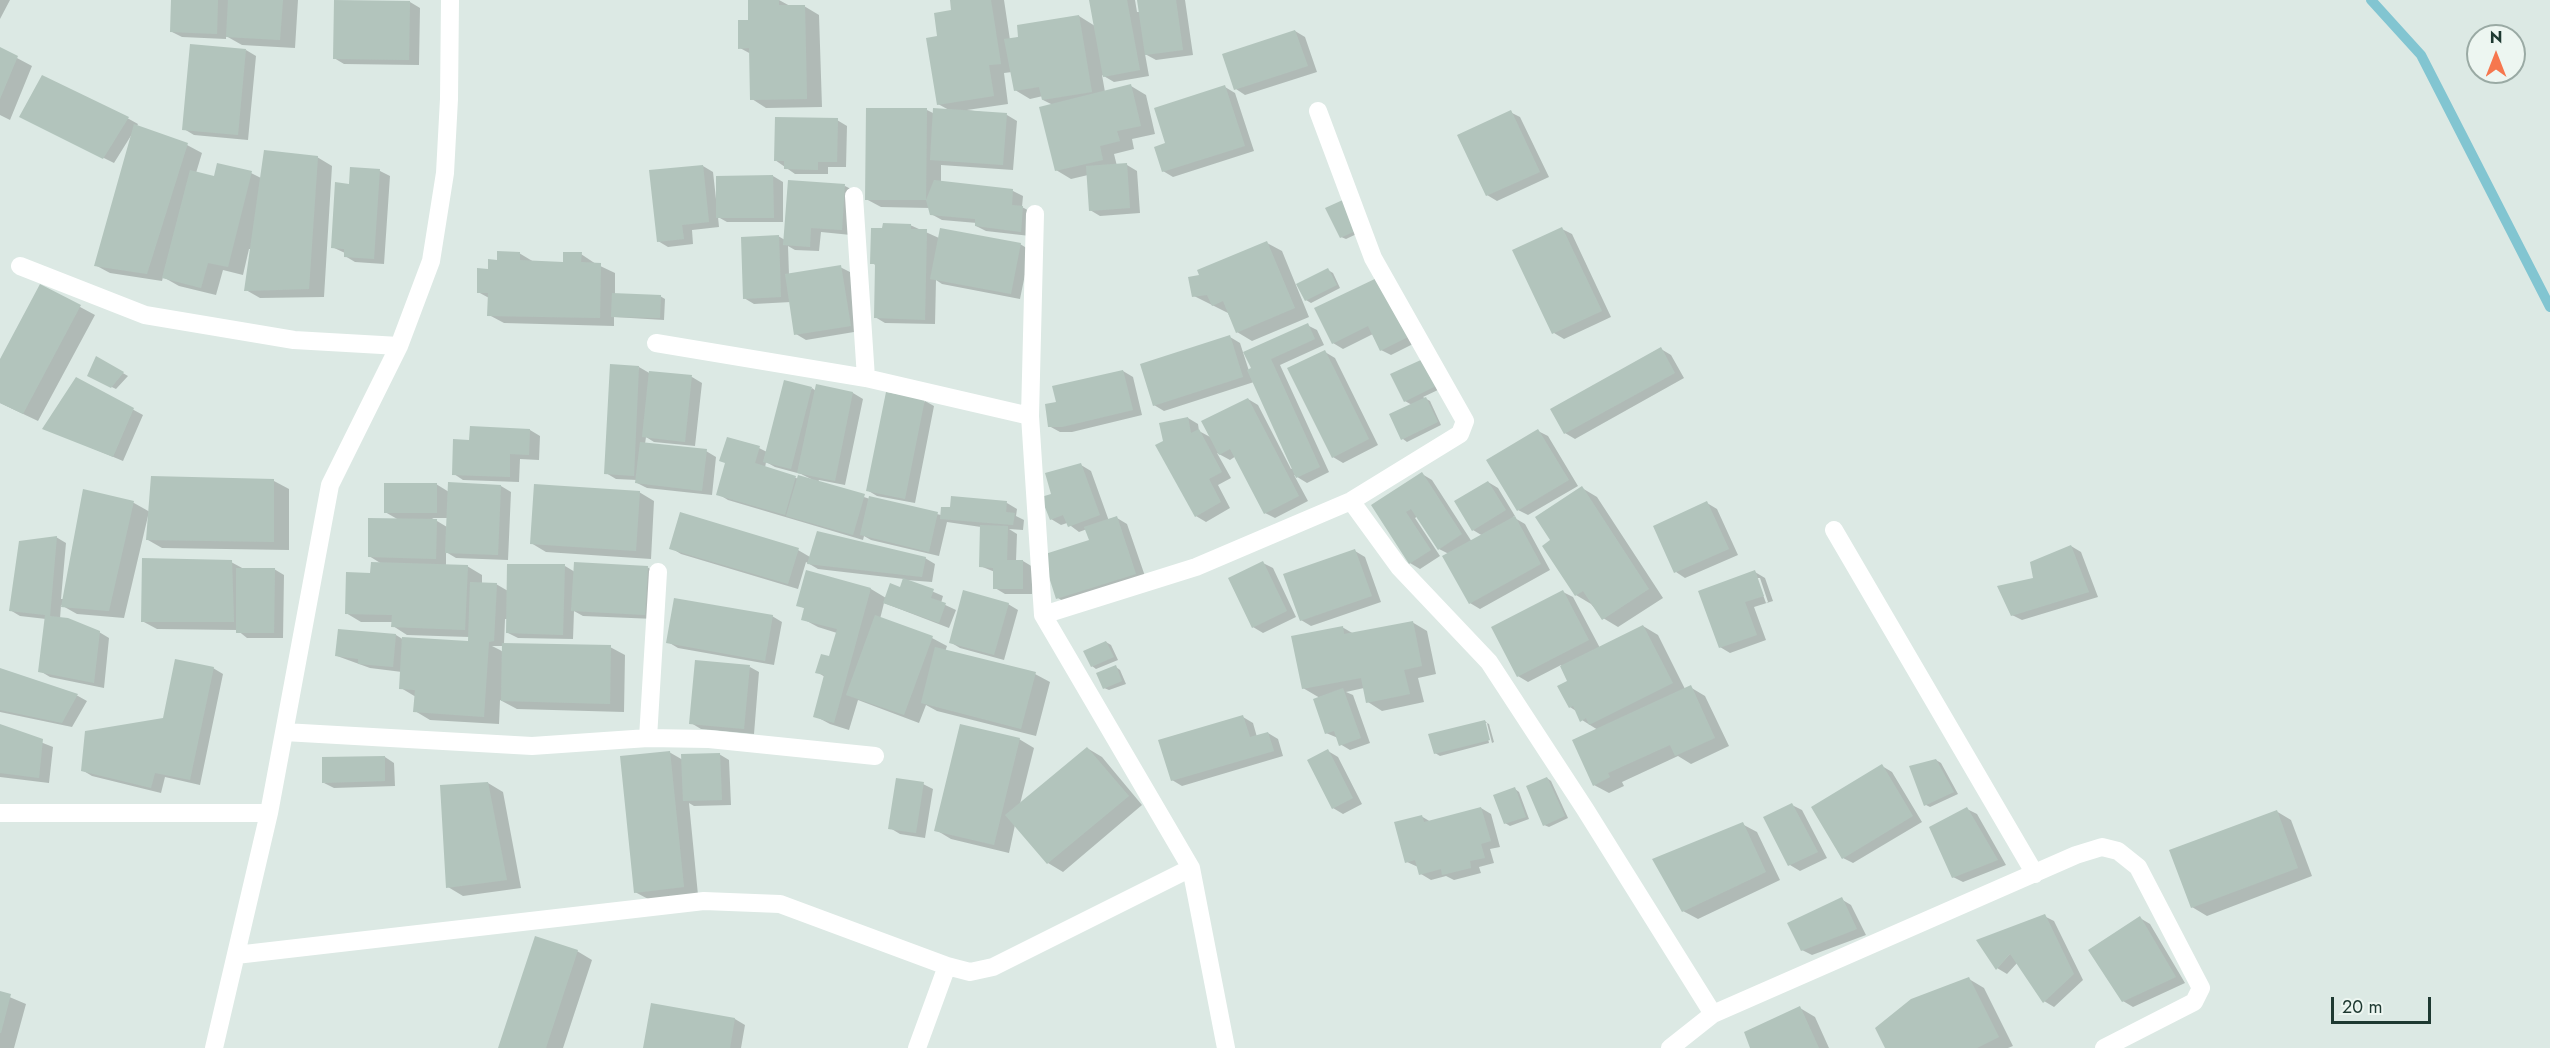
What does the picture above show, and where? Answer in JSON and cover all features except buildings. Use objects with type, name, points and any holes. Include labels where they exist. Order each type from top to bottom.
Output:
[{"type":"street","points":[[214,1048],[269,813],[330,485],[399,346],[431,261],[445,173],[449,99],[450,0]]},
{"type":"street","points":[[1043,615],[1196,567],[1351,501],[1460,434],[1465,421],[1373,258],[1318,111]]},
{"type":"street","points":[[854,196],[866,378]]},
{"type":"street","points":[[1035,214],[1030,416],[1043,615],[1191,868],[1226,1048]]},
{"type":"street","points":[[20,266],[145,315],[294,340],[399,346]]},
{"type":"street","points":[[656,343],[866,378],[1030,416]]},
{"type":"street","points":[[1351,501],[1399,567],[1489,662],[1586,809],[1713,1014]]},
{"type":"street","points":[[1834,530],[2035,874]]},
{"type":"street","points":[[648,738],[658,572]]},
{"type":"street","points":[[284,732],[532,746],[648,738],[709,739],[875,756]]},
{"type":"street","points":[[0,813],[269,813]]},
{"type":"street","points":[[1670,1048],[1713,1014],[2102,847],[2118,851],[2138,867],[2201,988],[2194,1002],[2104,1048]]},
{"type":"street","points":[[236,955],[704,901],[780,904],[947,966],[970,972],[993,967],[1191,868]]},
{"type":"street","points":[[916,1048],[947,966]]},
{"type":"waterway","points":[[2371,0],[2421,55],[2550,307]]}]
